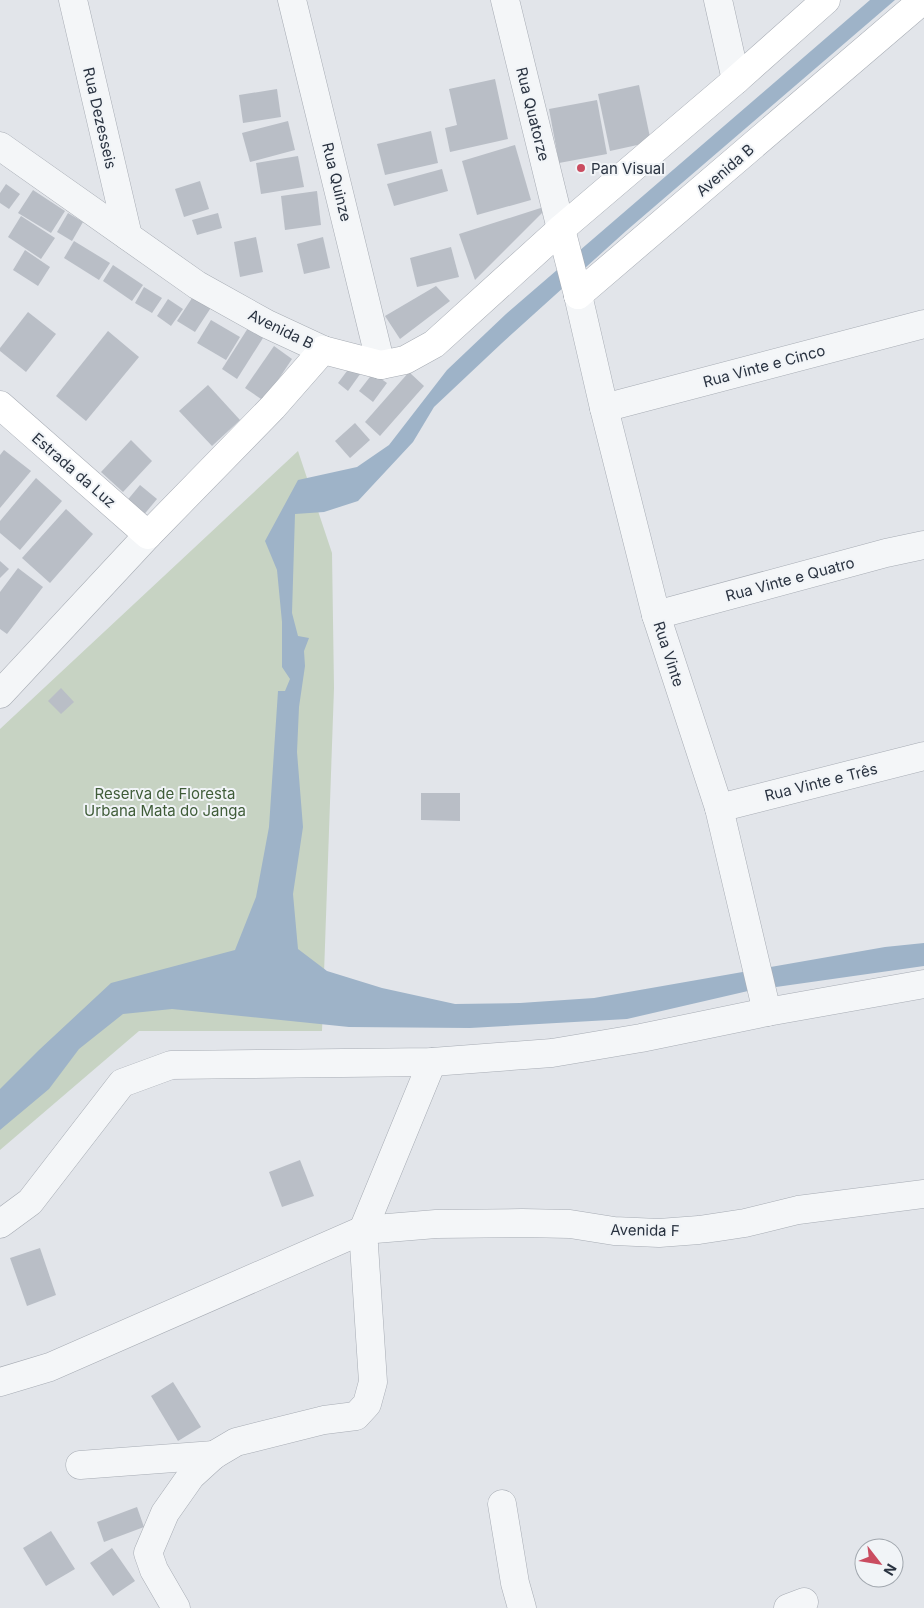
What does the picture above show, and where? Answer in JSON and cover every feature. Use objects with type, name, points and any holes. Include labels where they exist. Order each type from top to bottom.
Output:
[{"type":"main road","name":"Avenida B","points":[[323,350],[382,365],[404,360],[434,344],[561,230],[826,0]]},
{"type":"main road","name":"Avenida B","points":[[578,294],[923,0]]},
{"type":"main road","points":[[561,230],[578,294]]},
{"type":"main road","points":[[148,535],[273,407],[323,350]]},
{"type":"main road","name":"Estrada da Luz","points":[[0,405],[148,535]]},
{"type":"street","name":"Rua Dezesseis","points":[[73,0],[128,236]]},
{"type":"street","name":"Rua Quinze","points":[[292,0],[382,365]]},
{"type":"street","name":"Rua Quatorze","points":[[506,0],[561,230]]},
{"type":"street","points":[[718,0],[736,80]]},
{"type":"street","name":"Avenida B","points":[[0,146],[196,285],[267,324],[323,350]]},
{"type":"street","name":"Rua Vinte","points":[[578,294],[604,408],[656,615],[719,808],[766,1009]]},
{"type":"street","name":"Rua Vinte e Cinco","points":[[604,408],[924,324]]},
{"type":"street","points":[[2,689],[148,535]]},
{"type":"street","name":"Rua Vinte e Quatro","points":[[656,615],[886,553],[924,545]]},
{"type":"street","name":"Rua Vinte e Três","points":[[719,808],[924,756]]},
{"type":"street","points":[[0,1224],[30,1202],[122,1083],[171,1065],[432,1062],[552,1053],[641,1038],[766,1009],[924,984]]},
{"type":"street","points":[[176,1608],[154,1570],[148,1553],[165,1513],[191,1476],[214,1455],[236,1442],[324,1420],[356,1416],[367,1404],[373,1382],[363,1230],[432,1062]]},
{"type":"street","name":"Avenida F","points":[[0,1382],[50,1367],[363,1230],[436,1224],[522,1223],[570,1224],[614,1231],[667,1232],[699,1230],[745,1223],[798,1210],[924,1194]]},
{"type":"street","points":[[80,1465],[214,1455]]},
{"type":"street","points":[[502,1504],[515,1583],[522,1608]]},
{"type":"green space","name":"Reserva de Floresta Urbana Mata do Janga","points":[[298,451],[332,553],[334,688],[322,1031],[139,1031],[0,1150],[0,729]]},
{"type":"water","points":[[870,0],[895,0],[626,231],[502,343],[434,407],[413,442],[358,501],[324,512],[295,514],[292,613],[298,636],[309,638],[304,651],[305,666],[299,707],[297,752],[303,827],[293,894],[298,949],[327,971],[382,988],[455,1004],[520,1003],[594,998],[885,947],[924,943],[924,966],[748,991],[627,1019],[470,1028],[349,1027],[172,1009],[123,1014],[79,1049],[49,1089],[0,1130],[0,1089],[111,983],[235,950],[256,897],[269,827],[278,691],[285,691],[290,679],[282,667],[282,622],[277,570],[265,541],[298,480],[357,467],[389,445],[447,370],[506,314]]},
{"type":"building","points":[[495,79],[508,139],[450,152],[445,128],[457,125],[449,89]]},
{"type":"building","points":[[639,85],[651,142],[610,151],[598,94]]},
{"type":"building","points":[[277,89],[281,117],[243,123],[239,95]]},
{"type":"building","points":[[597,100],[607,154],[559,163],[549,109]]},
{"type":"building","points":[[288,121],[295,150],[250,162],[242,133]]},
{"type":"building","points":[[431,131],[438,163],[385,175],[377,144]]},
{"type":"building","points":[[515,145],[531,200],[477,215],[462,161]]},
{"type":"building","points":[[298,156],[304,187],[261,194],[256,163]]},
{"type":"building","points":[[442,169],[448,191],[394,206],[387,184]]},
{"type":"building","points":[[200,181],[209,209],[184,217],[175,189]]},
{"type":"building","points":[[6,184],[20,194],[9,209],[0,203],[0,193]]},
{"type":"building","points":[[33,190],[65,211],[51,233],[18,213]]},
{"type":"building","points":[[317,191],[321,225],[285,230],[281,196]]},
{"type":"building","points":[[550,205],[475,280],[459,234]]},
{"type":"building","points":[[68,213],[83,222],[72,241],[57,232]]},
{"type":"building","points":[[218,213],[222,228],[197,235],[192,220]]},
{"type":"building","points":[[21,216],[55,238],[41,259],[8,237]]},
{"type":"building","points":[[256,237],[263,272],[240,277],[234,242]]},
{"type":"building","points":[[323,237],[330,268],[304,274],[297,244]]},
{"type":"building","points":[[74,241],[110,263],[99,280],[64,258]]},
{"type":"building","points":[[451,247],[459,277],[417,287],[410,258]]},
{"type":"building","points":[[25,250],[50,267],[38,286],[13,270]]},
{"type":"building","points":[[113,265],[143,285],[132,301],[103,281]]},
{"type":"building","points":[[436,286],[450,301],[400,339],[385,316]]},
{"type":"building","points":[[144,287],[162,298],[152,313],[135,303]]},
{"type":"building","points":[[194,295],[212,306],[195,332],[177,321]]},
{"type":"building","points":[[168,299],[183,309],[171,326],[157,316]]},
{"type":"building","points":[[28,312],[56,334],[26,372],[0,351],[0,348]]},
{"type":"building","points":[[211,320],[240,337],[226,360],[197,343]]},
{"type":"building","points":[[248,328],[263,338],[237,379],[222,369]]},
{"type":"building","points":[[108,331],[139,357],[86,421],[56,396]]},
{"type":"building","points":[[274,346],[292,359],[264,401],[245,388]]},
{"type":"building","points":[[353,363],[363,370],[348,391],[338,383]]},
{"type":"building","points":[[409,372],[424,386],[380,436],[365,422]]},
{"type":"building","points":[[373,373],[387,383],[373,402],[359,391]]},
{"type":"building","points":[[208,385],[240,420],[212,446],[179,411]]},
{"type":"building","points":[[355,423],[370,440],[350,458],[335,441]]},
{"type":"building","points":[[131,440],[152,461],[123,492],[101,472]]},
{"type":"building","points":[[4,450],[31,471],[0,508],[0,455]]},
{"type":"building","points":[[36,478],[62,501],[20,550],[0,533],[0,521]]},
{"type":"building","points":[[140,485],[157,499],[142,517],[125,503]]},
{"type":"building","points":[[66,509],[93,534],[50,583],[22,558]]},
{"type":"building","points":[[0,561],[9,569],[0,578]]},
{"type":"building","points":[[18,568],[43,587],[7,634],[0,629],[0,592]]},
{"type":"building","points":[[61,688],[74,702],[61,714],[48,701]]},
{"type":"building","points":[[421,793],[460,793],[460,821],[421,820]]},
{"type":"building","points":[[300,1160],[314,1196],[282,1207],[269,1172]]},
{"type":"building","points":[[40,1248],[56,1295],[27,1306],[10,1258]]},
{"type":"building","points":[[173,1382],[201,1427],[178,1441],[151,1396]]},
{"type":"building","points":[[137,1507],[144,1527],[104,1542],[97,1522]]},
{"type":"building","points":[[51,1531],[75,1569],[46,1586],[23,1548]]},
{"type":"building","points":[[112,1548],[135,1581],[113,1596],[90,1563]]},
{"type":"place","name":"Pan Visual","points":[[581,168]]}]
